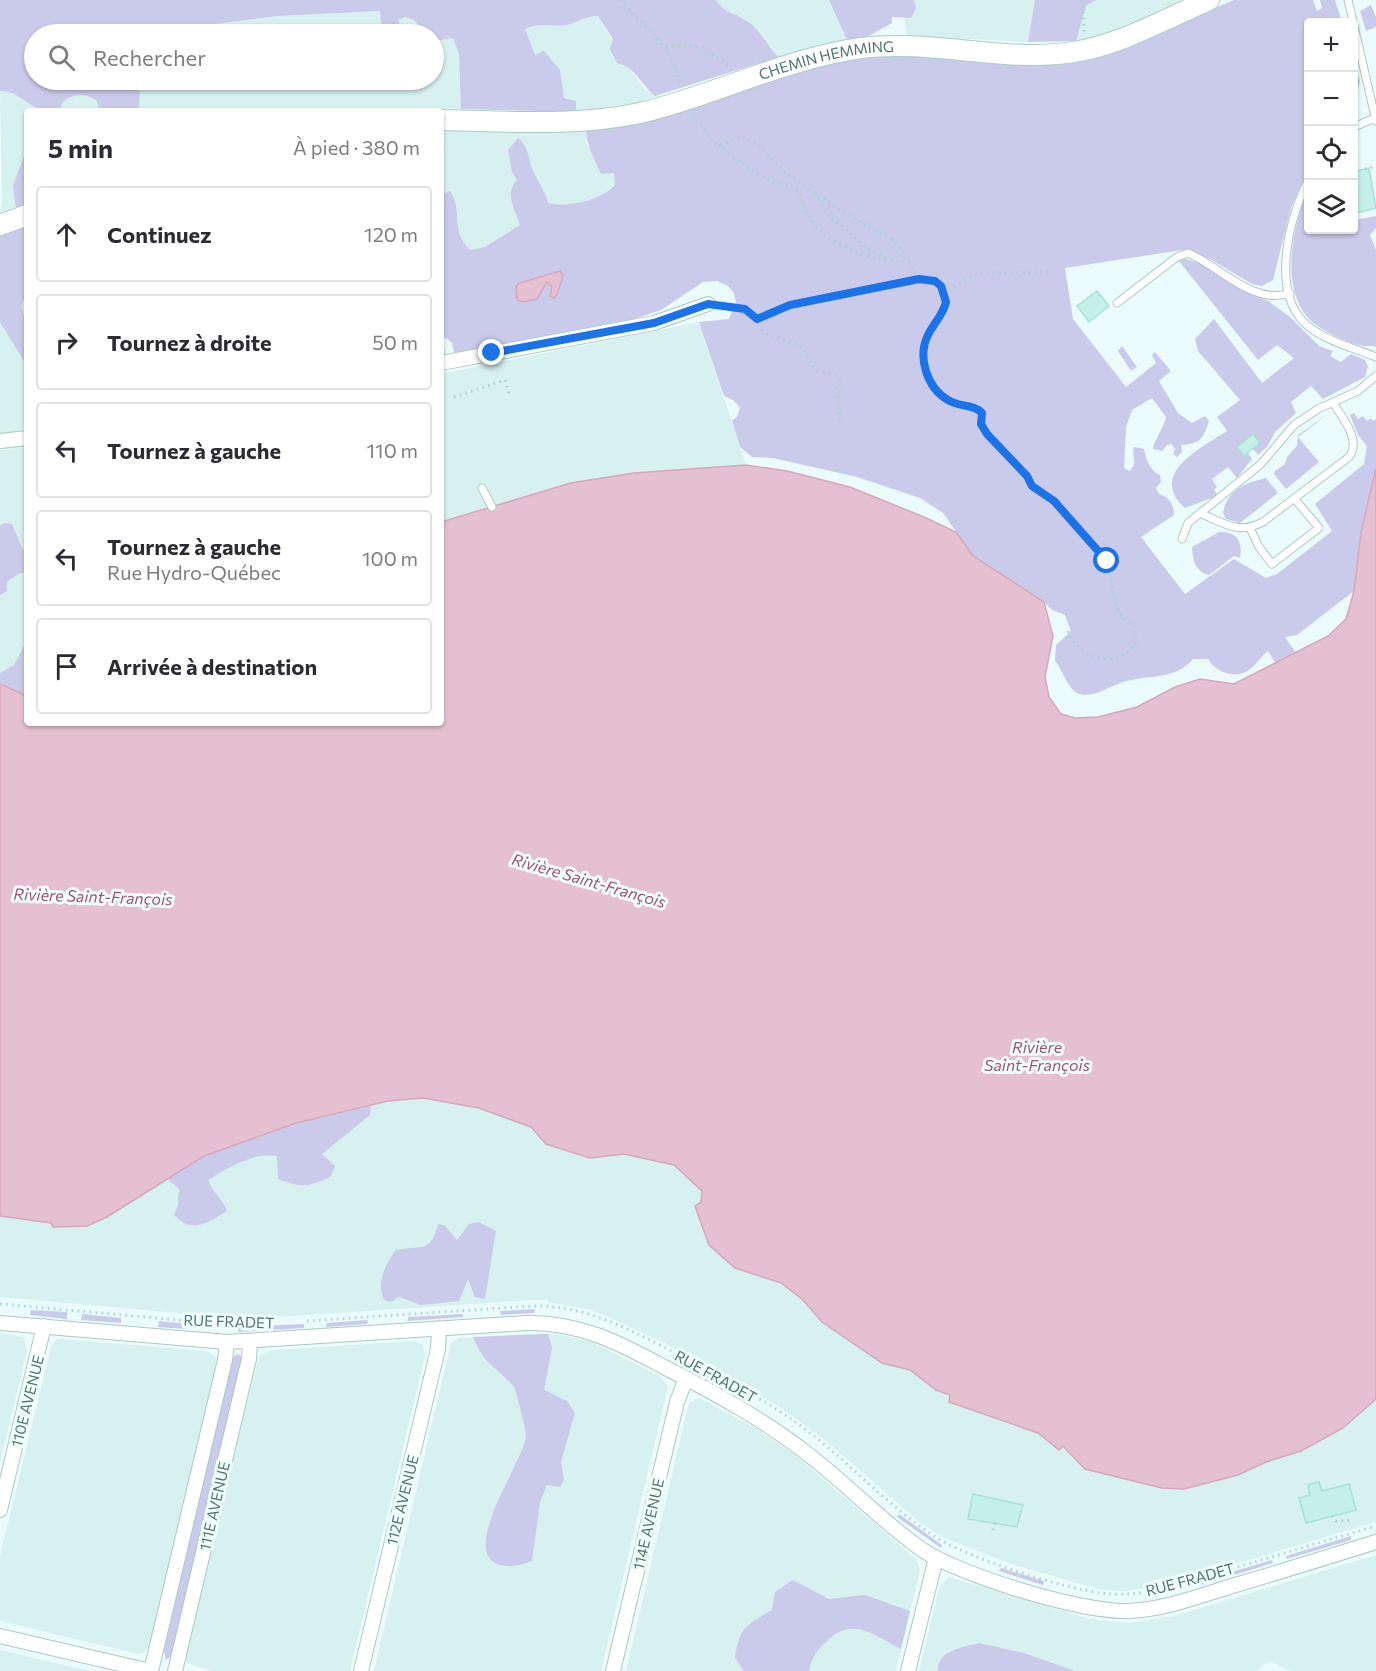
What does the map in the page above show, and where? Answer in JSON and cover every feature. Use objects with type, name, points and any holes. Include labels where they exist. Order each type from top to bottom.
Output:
[{"type":"street","name":"CHEMIN HEMMING","points":[[444,120],[573,122],[621,116],[684,100],[802,61],[863,48],[920,46],[1046,54],[1082,50],[1130,35],[1209,0]]},
{"type":"street","points":[[0,225],[24,216]]},
{"type":"street","points":[[444,362],[654,323],[708,304]]},
{"type":"street","points":[[0,441],[24,438]]},
{"type":"street","name":"RUE FRADET","points":[[0,1323],[227,1342],[527,1323],[572,1327],[612,1340],[740,1407],[787,1438],[914,1544],[936,1558],[982,1576],[1068,1602],[1125,1611],[1165,1606],[1376,1542]]},
{"type":"street","name":"110E AVENUE","points":[[0,1510],[44,1326]]},
{"type":"street","name":"112E AVENUE","points":[[361,1671],[438,1349],[439,1329]]},
{"type":"street","name":"111E AVENUE","points":[[175,1671],[249,1359],[250,1341]]},
{"type":"street","name":"111E AVENUE","points":[[150,1671],[225,1360],[227,1342]]},
{"type":"street","name":"114E AVENUE","points":[[613,1671],[677,1402],[686,1378]]},
{"type":"street","points":[[908,1671],[936,1558]]},
{"type":"street","points":[[0,1636],[150,1671]]},
{"type":"lane","points":[[1348,0],[1372,81],[1376,120],[1356,126]]},
{"type":"lane","points":[[1304,191],[1295,213],[1288,242],[1286,282],[1299,315],[1306,325],[1319,333],[1376,357]]},
{"type":"lane","points":[[1117,303],[1177,257],[1188,253],[1258,293],[1275,297],[1290,293]]},
{"type":"lane","points":[[1182,539],[1188,523],[1261,464],[1294,425],[1358,391],[1376,376]]},
{"type":"lane","points":[[1200,513],[1233,527],[1250,528],[1263,522],[1353,452],[1350,429],[1333,403]]},
{"type":"lane","points":[[482,488],[492,507]]},
{"type":"lane","points":[[1250,528],[1259,548],[1272,564],[1319,528],[1294,498]]},
{"type":"path","points":[[620,0],[665,47],[677,68],[684,100],[707,138],[719,145],[730,156],[767,178],[792,186],[798,191],[808,216],[824,233],[867,256],[910,261]]},
{"type":"path","points":[[1082,50],[1085,29],[1083,0]]},
{"type":"path","points":[[665,47],[689,45],[707,50],[726,65],[735,68]]},
{"type":"path","points":[[719,145],[742,137],[750,139],[785,172],[840,210],[889,238],[910,261],[919,279]]},
{"type":"path","points":[[1365,169],[1376,166]]},
{"type":"path","points":[[813,191],[832,220],[844,227],[864,246],[890,260]]},
{"type":"path","points":[[944,293],[970,277],[982,273],[1053,272]]},
{"type":"path","points":[[757,319],[790,305],[919,279],[935,281],[944,293],[946,302],[944,311],[925,344],[926,371],[932,386],[940,396],[953,404],[979,409],[982,413],[981,424],[987,434],[1027,476],[1032,486],[1054,501],[1107,561],[1116,607],[1123,618],[1134,625],[1136,644],[1125,654],[1105,659],[1090,657],[1078,650],[1070,639],[1067,628]]},
{"type":"path","points":[[708,304],[745,309],[757,319],[761,331],[798,345],[813,368],[838,376],[841,381],[838,394],[841,403],[840,424]]},
{"type":"path","points":[[454,397],[505,380],[509,394]]},
{"type":"path","name":"RUE FRADET","points":[[0,1304],[224,1324],[270,1324]]},
{"type":"path","name":"RUE FRADET","points":[[301,1322],[532,1306],[558,1306],[602,1317],[684,1357],[788,1416],[836,1453],[921,1527],[944,1542],[1006,1567],[1100,1593],[1126,1594],[1161,1590],[1376,1526]]},
{"type":"path","points":[[1332,1516],[1336,1521],[1352,1520]]},
{"type":"path","points":[[993,1530],[995,1522]]},
{"type":"shaded area","points":[[0,0],[716,0],[728,11],[752,25],[778,57],[655,96],[634,72],[617,63],[610,49],[613,39],[598,16],[566,25],[540,25],[525,29],[535,55],[544,51],[560,70],[564,98],[576,101],[576,112],[461,109],[459,54],[453,38],[444,39],[444,24],[417,24],[405,17],[398,20],[400,24],[381,24],[380,11],[278,16],[215,24],[24,24],[24,90],[140,90],[139,108],[99,108],[97,101],[88,96],[79,95],[61,104],[62,108],[38,108],[15,95],[0,91]]},
{"type":"shaded area","points":[[716,0],[829,0],[847,40],[778,57],[760,32],[745,19],[725,11]]},
{"type":"shaded area","points":[[829,0],[914,0],[916,8],[911,18],[892,17],[892,23],[867,37],[847,40]]},
{"type":"shaded area","points":[[902,0],[1035,0],[1028,42],[907,36]]},
{"type":"shaded area","points":[[1035,0],[1096,0],[1086,6],[1076,41],[1028,42]]},
{"type":"shaded area","points":[[1096,0],[1182,0],[1110,34],[1076,41],[1086,6]]},
{"type":"shaded area","points":[[1234,0],[1313,0],[1317,11],[1322,8],[1320,0],[1335,0],[1341,18],[1304,18],[1304,178],[1291,208],[1273,280],[1262,286],[1252,284],[1210,259],[1182,250],[1065,268],[1073,319],[1126,387],[1156,363],[1152,355],[1155,352],[1171,371],[1159,381],[1178,413],[1192,423],[1205,416],[1209,421],[1200,439],[1197,442],[1181,445],[1182,452],[1177,457],[1173,454],[1175,449],[1172,444],[1167,445],[1162,451],[1153,449],[1166,417],[1152,398],[1132,410],[1126,427],[1124,468],[1130,471],[1132,468],[1134,447],[1144,449],[1151,468],[1160,475],[1161,482],[1156,488],[1159,494],[1170,502],[1174,511],[1174,515],[1141,537],[1185,594],[1234,559],[1266,578],[1277,574],[1332,531],[1315,504],[1364,464],[1367,446],[1358,435],[1350,415],[1354,413],[1358,419],[1363,416],[1367,421],[1371,418],[1373,421],[1376,419],[1376,469],[1361,532],[1354,591],[1297,635],[1285,637],[1296,653],[1276,664],[1268,651],[1250,669],[1233,674],[1216,668],[1208,659],[1193,659],[1183,668],[1169,674],[1130,680],[1085,695],[1075,692],[1055,661],[1056,645],[1071,631],[1065,615],[1052,610],[1044,602],[973,556],[943,513],[920,498],[857,477],[773,458],[752,457],[740,447],[732,420],[737,417],[740,408],[733,400],[724,396],[699,322],[729,319],[736,302],[734,293],[728,286],[717,281],[703,282],[661,310],[634,319],[454,353],[452,343],[444,339],[444,194],[450,191],[454,199],[460,235],[470,250],[485,247],[520,225],[511,196],[513,185],[517,180],[512,172],[508,150],[518,138],[527,150],[534,173],[548,203],[584,202],[602,195],[615,185],[614,173],[601,174],[589,147],[586,130],[821,65],[889,56],[916,56],[1055,65],[1093,59],[1135,45]],"holes":[[[556,272],[563,275],[559,293],[552,293],[550,283],[543,286],[543,291],[520,283]]]},
{"type":"shaded area","points":[[1371,5],[1376,17],[1376,27],[1366,31],[1360,11]]},
{"type":"shaded area","points":[[381,11],[415,21],[417,24],[215,24],[278,16]]},
{"type":"shaded area","points":[[589,15],[598,16],[627,65],[644,88],[655,96],[640,102],[576,112],[564,98],[562,86],[535,55],[524,29],[536,23],[567,25]]},
{"type":"shaded area","points":[[453,38],[459,54],[461,109],[24,108],[24,205],[0,213],[2,201],[0,91],[24,86],[24,90],[444,90],[444,39]]},
{"type":"shaded area","points":[[444,129],[586,130],[586,143],[594,154],[596,164],[614,173],[615,185],[603,195],[520,225],[485,247],[470,250],[444,237]]},
{"type":"shaded area","points":[[24,155],[24,205],[16,208],[13,186]]},
{"type":"shaded area","points":[[1304,200],[1304,234],[1358,234],[1358,219],[1376,216],[1376,228],[1370,235],[1376,250],[1376,347],[1351,343],[1316,325],[1304,312],[1296,297],[1291,260]]},
{"type":"shaded area","points":[[24,226],[24,432],[0,435],[0,235]]},
{"type":"shaded area","points":[[24,226],[24,300],[21,306],[24,316],[24,361],[0,322],[0,235]]},
{"type":"shaded area","points":[[1186,259],[1202,264],[1250,294],[1268,301],[1289,316],[1319,346],[1333,351],[1330,356],[1341,362],[1351,354],[1365,360],[1368,366],[1365,377],[1323,399],[1311,386],[1291,402],[1296,413],[1275,432],[1267,447],[1258,455],[1253,449],[1260,443],[1253,435],[1237,447],[1244,456],[1248,453],[1252,459],[1237,478],[1228,467],[1212,479],[1217,487],[1214,490],[1217,494],[1214,497],[1185,508],[1175,496],[1172,484],[1175,473],[1192,454],[1227,431],[1217,417],[1240,400],[1198,351],[1195,339],[1214,319],[1262,383],[1294,358],[1277,345],[1258,360],[1179,261]]},
{"type":"shaded area","points":[[699,322],[746,465],[634,473],[524,498],[444,521],[444,373]]},
{"type":"shaded area","points":[[1122,346],[1137,367],[1131,371],[1118,351]]},
{"type":"shaded area","points":[[1329,413],[1298,437],[1319,462],[1286,489],[1274,474],[1275,471],[1285,464],[1287,457],[1297,446],[1298,435]]},
{"type":"shaded area","points":[[24,446],[24,695],[0,684],[0,450]]},
{"type":"shaded area","points":[[1266,478],[1278,493],[1240,523],[1226,519],[1223,513],[1225,505],[1233,493],[1244,485]]},
{"type":"shaded area","points":[[4,523],[12,524],[24,550],[24,573],[7,582],[7,591],[0,595],[0,526]]},
{"type":"shaded area","points":[[1219,532],[1230,533],[1237,539],[1241,547],[1240,558],[1234,556],[1209,575],[1196,565],[1192,547]]},
{"type":"shaded area","points":[[24,646],[24,695],[0,684],[0,673],[14,665]]},
{"type":"shaded area","points":[[423,1098],[479,1108],[531,1127],[546,1144],[590,1158],[624,1154],[674,1165],[702,1191],[701,1202],[735,1268],[781,1283],[802,1299],[822,1322],[882,1363],[910,1370],[936,1390],[950,1395],[950,1402],[1038,1433],[1059,1450],[1063,1446],[1184,1489],[1238,1475],[1266,1462],[1301,1451],[1343,1428],[1376,1399],[1376,1522],[1164,1585],[1124,1591],[1102,1590],[1011,1564],[942,1537],[918,1521],[826,1441],[777,1405],[663,1342],[592,1310],[548,1302],[548,1300],[533,1300],[245,1319],[0,1297],[0,1216],[87,1226],[107,1217],[204,1156],[388,1101]]},
{"type":"shaded area","points":[[371,1106],[370,1115],[322,1154],[335,1166],[330,1177],[305,1185],[286,1182],[278,1179],[277,1156],[259,1156],[241,1162],[208,1180],[227,1211],[200,1225],[187,1224],[174,1215],[178,1205],[179,1189],[167,1179],[204,1156],[296,1123]]},
{"type":"shaded area","points":[[479,1222],[496,1231],[485,1299],[475,1297],[468,1279],[459,1301],[421,1305],[399,1297],[391,1302],[384,1300],[381,1281],[388,1261],[396,1250],[428,1244],[438,1224],[444,1225],[457,1240],[469,1224]]},
{"type":"shaded area","points":[[535,1309],[534,1313],[501,1315],[500,1311]]},
{"type":"shaded area","points":[[31,1310],[67,1312],[67,1319],[30,1315]]},
{"type":"shaded area","points":[[82,1314],[121,1318],[121,1323],[81,1320]]},
{"type":"shaded area","points":[[463,1314],[463,1317],[408,1321],[408,1317]]},
{"type":"shaded area","points":[[368,1320],[367,1324],[326,1327],[327,1323]]},
{"type":"shaded area","points":[[159,1321],[188,1324],[187,1329],[158,1327]]},
{"type":"shaded area","points":[[304,1324],[304,1328],[238,1332],[238,1327]]},
{"type":"shaded area","points":[[0,1333],[24,1337],[27,1351],[0,1463]]},
{"type":"shaded area","points":[[530,1334],[562,1335],[594,1343],[660,1376],[668,1387],[601,1671],[374,1671],[451,1343],[460,1338]]},
{"type":"shaded area","points":[[548,1334],[552,1348],[544,1390],[567,1401],[575,1413],[561,1462],[564,1480],[560,1487],[547,1485],[540,1502],[532,1561],[509,1566],[492,1561],[486,1548],[488,1530],[495,1509],[523,1448],[526,1432],[514,1387],[487,1361],[473,1337]]},
{"type":"shaded area","points":[[56,1340],[205,1351],[216,1357],[217,1366],[151,1643],[144,1653],[138,1654],[0,1621],[0,1556],[51,1347]]},
{"type":"shaded area","points":[[415,1341],[423,1345],[425,1356],[350,1671],[211,1671],[187,1663],[185,1656],[259,1355],[274,1350]]},
{"type":"shaded area","points":[[238,1354],[242,1357],[241,1362],[172,1655],[166,1660],[164,1651],[232,1357]]},
{"type":"shaded area","points":[[683,1361],[732,1387],[731,1391],[681,1364]]},
{"type":"shaded area","points":[[699,1398],[757,1429],[795,1455],[916,1559],[920,1570],[896,1671],[626,1671],[689,1403]]},
{"type":"shaded area","points":[[899,1514],[942,1545],[941,1548],[897,1517]]},
{"type":"shaded area","points":[[1351,1536],[1351,1540],[1287,1559],[1286,1556]]},
{"type":"shaded area","points":[[1376,1555],[1376,1671],[1291,1671],[1272,1662],[1256,1671],[919,1671],[939,1588],[949,1577],[1089,1619],[1129,1623],[1174,1616]]},
{"type":"shaded area","points":[[1272,1560],[1273,1563],[1202,1585],[1202,1581]]},
{"type":"shaded area","points":[[1001,1568],[1044,1581],[1043,1585],[999,1571]]},
{"type":"shaded area","points":[[793,1580],[829,1599],[865,1595],[910,1611],[901,1649],[873,1634],[847,1629],[838,1633],[821,1647],[813,1657],[809,1671],[744,1671],[735,1658],[742,1633],[750,1624],[772,1610],[775,1592]]},
{"type":"shaded area","points":[[979,1643],[1024,1653],[1075,1671],[938,1671],[942,1658],[947,1654]]},
{"type":"shaded area","points":[[0,1650],[90,1671],[0,1671]]},
{"type":"water","points":[[560,271],[563,275],[558,293],[554,298],[550,296],[552,287],[547,282],[537,299],[523,302],[517,300],[516,286],[520,283]]},
{"type":"water","name":"Rivière Saint-François","points":[[746,465],[787,471],[850,487],[956,532],[973,556],[1044,602],[1053,636],[1045,677],[1049,697],[1061,714],[1075,718],[1098,717],[1137,707],[1175,687],[1200,679],[1234,684],[1328,636],[1346,619],[1354,591],[1361,532],[1376,469],[1376,1399],[1343,1428],[1301,1451],[1266,1462],[1238,1475],[1184,1489],[1162,1488],[1085,1469],[1063,1446],[1059,1450],[1038,1433],[949,1402],[950,1395],[936,1390],[910,1370],[882,1363],[822,1322],[802,1299],[781,1283],[735,1268],[709,1245],[695,1206],[701,1202],[702,1191],[674,1165],[624,1154],[590,1158],[546,1144],[531,1127],[479,1108],[423,1098],[388,1101],[296,1123],[204,1156],[107,1217],[87,1226],[53,1227],[51,1223],[0,1216],[0,684],[24,695],[24,726],[444,726],[444,521],[571,483],[634,473]]},
{"type":"building","points":[[1369,168],[1376,208],[1358,213],[1358,180],[1358,171]]},
{"type":"building","points":[[1097,291],[1109,306],[1089,322],[1077,306]]},
{"type":"building","points":[[1253,434],[1260,443],[1244,456],[1237,447]]},
{"type":"building","points":[[1319,1482],[1322,1491],[1349,1484],[1356,1510],[1306,1523],[1299,1498],[1310,1495],[1308,1485]]},
{"type":"building","points":[[973,1494],[1023,1505],[1017,1527],[968,1519]]},
{"type":"route","points":[[492,353],[654,323],[708,304],[745,309],[757,319],[765,318],[777,309],[790,305],[919,279],[935,281],[941,286],[946,302],[944,311],[929,333],[925,344],[926,371],[932,386],[940,396],[953,404],[979,409],[982,413],[981,424],[987,434],[1027,476],[1032,486],[1054,501],[1107,561]]}]
